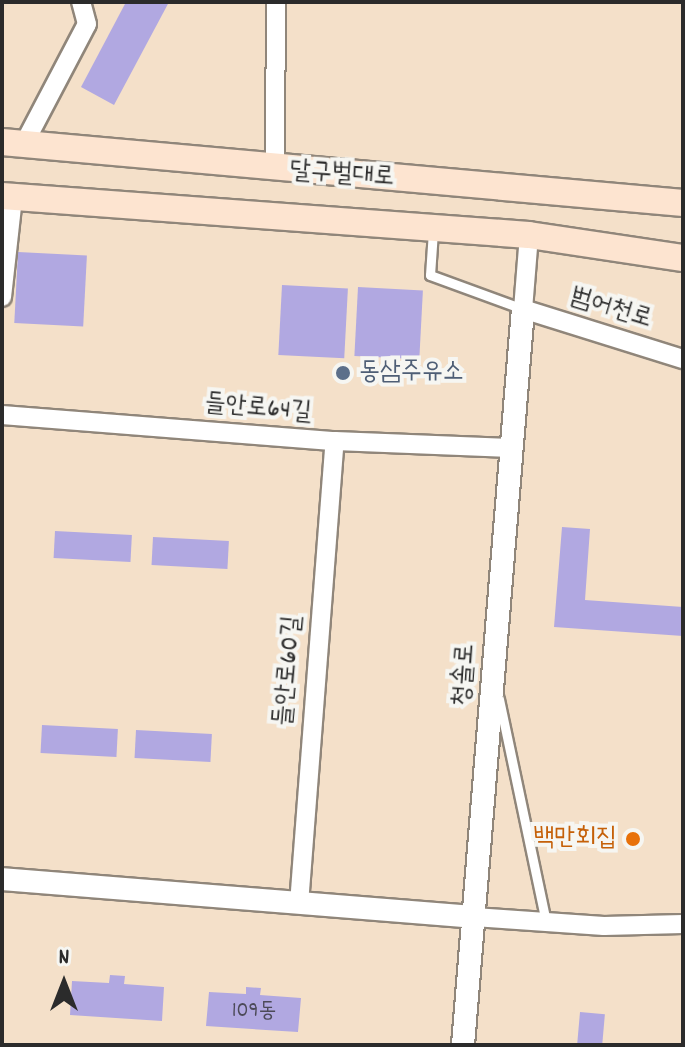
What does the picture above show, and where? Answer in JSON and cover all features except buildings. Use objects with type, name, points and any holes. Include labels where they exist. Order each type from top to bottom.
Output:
[{"type":"main road","name":"달구벌대로","points":[[13,142],[275,169],[683,203]]},
{"type":"main road","name":"달구벌대로","points":[[7,197],[529,235],[683,258]]},
{"type":"street","points":[[13,142],[87,24],[81,2]]},
{"type":"street","points":[[275,169],[276,2]]},
{"type":"street","name":"달구벌대로","points":[[2,297],[7,197]]},
{"type":"street","points":[[523,309],[529,235]]},
{"type":"street","name":"범어천로","points":[[523,309],[683,359]]},
{"type":"street","name":"청솔로","points":[[463,1045],[523,309]]},
{"type":"street","name":"들안로64길","points":[[2,415],[335,441],[511,448]]},
{"type":"street","name":"들안로60길","points":[[299,904],[335,441]]},
{"type":"street","points":[[2,879],[546,922],[683,924]]},
{"type":"lane","points":[[433,227],[430,275],[523,309]]},
{"type":"lane","points":[[493,673],[546,922]]},
{"type":"place","name":"동삼주유소","points":[[343,373]]},
{"type":"place","name":"백만회집","points":[[633,839]]}]
